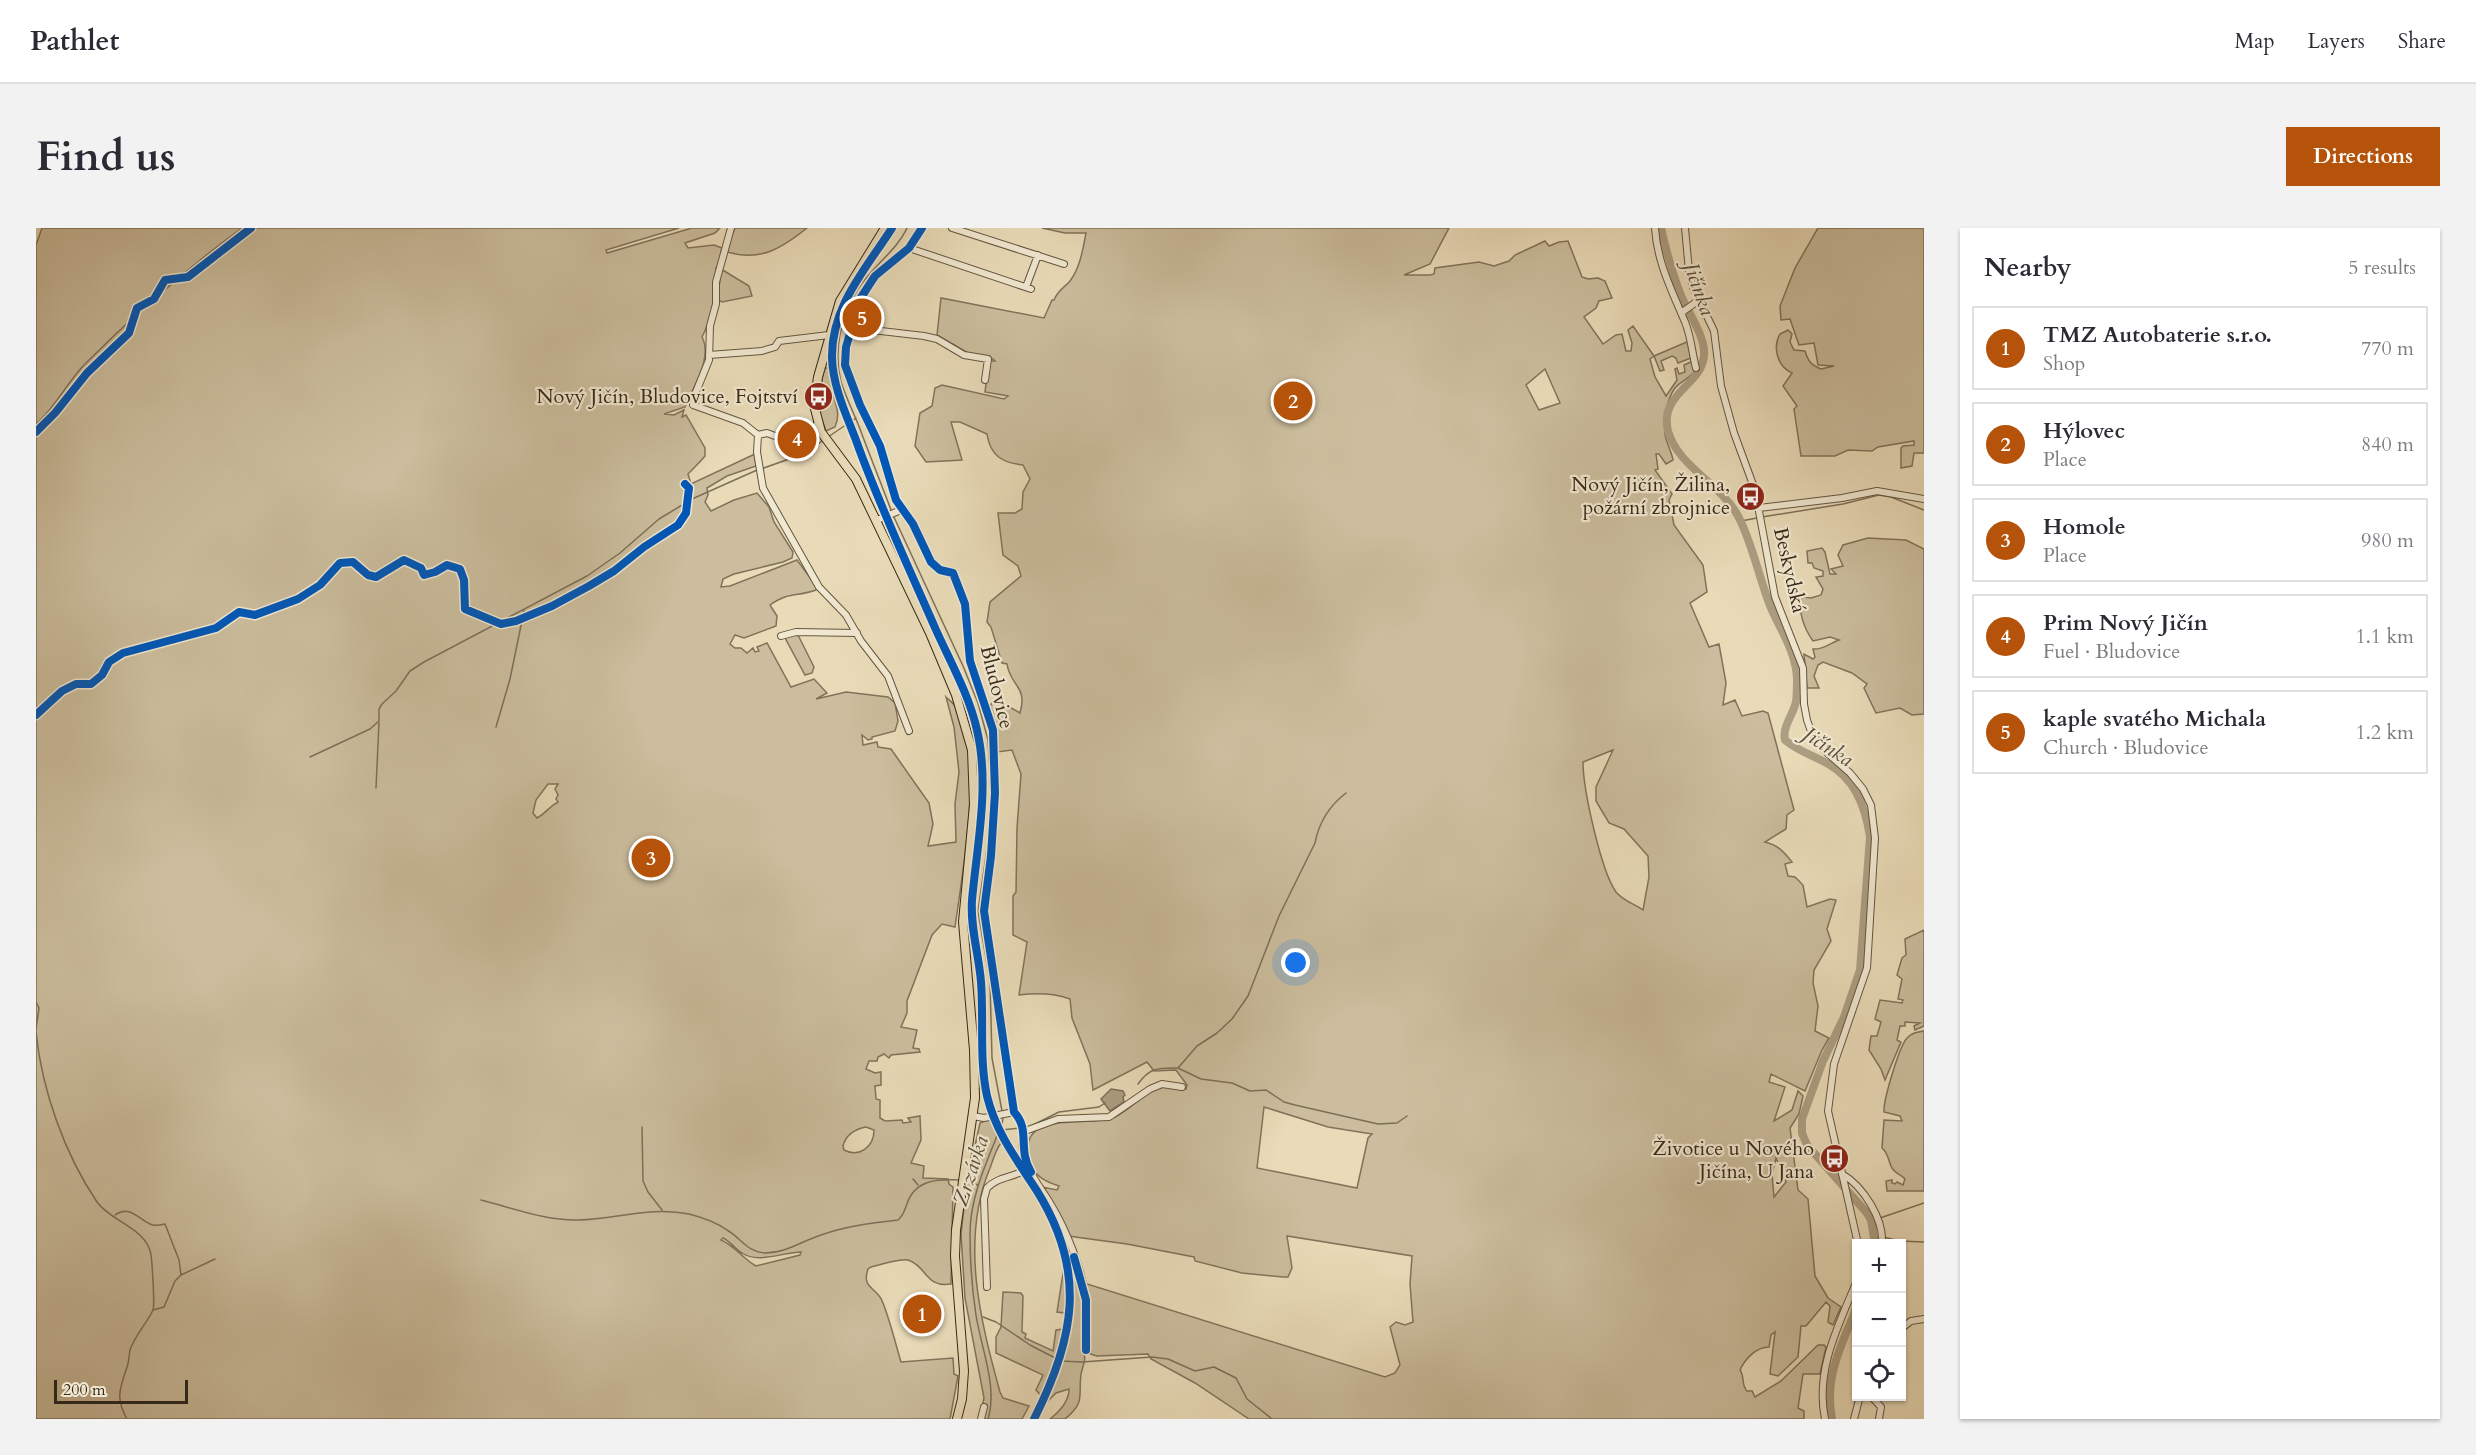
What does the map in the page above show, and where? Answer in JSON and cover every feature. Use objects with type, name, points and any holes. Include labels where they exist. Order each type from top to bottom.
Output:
[{"type":"main road","points":[[885,228],[842,295],[829,335],[814,396],[814,410],[818,425],[826,439],[851,471],[877,520],[946,671],[967,725],[972,750],[974,805],[963,922],[974,1060],[973,1116],[956,1230],[955,1256],[964,1371],[962,1399],[957,1419]]},
{"type":"street","points":[[731,228],[716,282],[716,304],[710,333],[709,356],[693,405],[743,423],[758,435]]},
{"type":"street","name":"Bludovice","points":[[922,228],[909,248],[875,276],[860,299],[849,331],[845,365],[860,405],[880,446],[899,510],[913,524],[931,562],[940,570],[953,573],[965,604],[970,661],[993,730],[995,793],[991,856],[984,911],[1012,1113],[1019,1117],[1025,1131],[1022,1142],[1028,1168],[1057,1215],[1081,1278],[1086,1300],[1086,1350]]},
{"type":"street","points":[[952,228],[1064,264]]},
{"type":"street","points":[[1655,228],[1656,244],[1664,271],[1686,324],[1695,368]]},
{"type":"street","name":"Beskydská","points":[[1685,228],[1689,271],[1699,300],[1714,331],[1721,386],[1760,510],[1775,597],[1803,668],[1804,704],[1812,734],[1825,751],[1850,773],[1863,789],[1871,805],[1875,838],[1867,969],[1834,1064],[1828,1115],[1857,1239]]},
{"type":"street","points":[[909,248],[1029,288],[1038,255]]},
{"type":"street","points":[[1681,313],[1699,300]]},
{"type":"street","points":[[849,331],[880,331],[937,339],[964,355],[988,359],[985,380]]},
{"type":"street","points":[[709,356],[758,352],[774,348],[779,340],[829,335]]},
{"type":"street","points":[[758,435],[767,433],[783,439],[818,425]]},
{"type":"street","points":[[758,435],[758,463],[763,488],[819,587],[846,615],[892,684],[909,731]]},
{"type":"street","points":[[1760,510],[1842,498],[1877,490],[1924,499]]},
{"type":"street","points":[[877,520],[899,510]]},
{"type":"street","points":[[781,636],[796,632],[857,633]]},
{"type":"street","points":[[1025,1131],[1058,1119],[1108,1117],[1156,1086],[1173,1084],[1182,1086]]},
{"type":"street","points":[[973,1116],[984,1118],[1012,1113]]},
{"type":"street","points":[[987,1287],[984,1200],[987,1188],[1003,1178],[1019,1174],[1028,1168]]},
{"type":"street","points":[[1842,1177],[1873,1207],[1878,1217],[1881,1239]]},
{"type":"street","points":[[1826,1419],[1822,1397],[1829,1353],[1853,1293]]},
{"type":"street","points":[[1906,1325],[1911,1321],[1924,1319]]},
{"type":"street","points":[[1854,1419],[1859,1401]]},
{"type":"street","points":[[1876,1401],[1881,1407],[1879,1419]]},
{"type":"street","points":[[981,1419],[984,1407]]},
{"type":"shaded area","points":[[42,228],[679,228],[606,250],[607,253],[692,228],[720,228],[715,233],[685,243],[688,248],[714,245],[722,248],[716,268],[713,303],[702,337],[705,354],[701,372],[685,407],[664,414],[674,415],[684,410],[682,417],[686,415],[705,448],[705,456],[688,474],[691,484],[755,454],[756,466],[727,476],[707,488],[708,495],[705,502],[711,511],[734,500],[757,493],[769,507],[774,522],[793,552],[792,558],[783,562],[734,574],[723,579],[721,587],[730,586],[797,560],[817,587],[816,590],[788,596],[770,605],[777,616],[776,626],[744,638],[735,635],[730,644],[747,653],[753,648],[755,652],[759,651],[757,647],[767,643],[791,687],[814,679],[827,693],[816,699],[846,692],[888,697],[895,703],[898,721],[895,731],[868,740],[862,735],[863,745],[877,742],[878,747],[891,749],[929,803],[933,824],[928,846],[956,842],[955,804],[959,772],[954,727],[946,697],[956,707],[965,726],[969,752],[969,814],[955,927],[942,924],[932,935],[907,1001],[907,1013],[901,1027],[917,1030],[913,1048],[919,1049],[920,1052],[891,1055],[889,1058],[884,1054],[878,1057],[877,1061],[869,1061],[866,1069],[875,1073],[881,1072],[881,1085],[875,1086],[876,1099],[880,1100],[880,1118],[885,1121],[902,1120],[903,1123],[911,1122],[908,1118],[920,1116],[921,1140],[911,1163],[924,1166],[923,1178],[948,1179],[949,1184],[953,1187],[951,1284],[936,1283],[908,1260],[871,1267],[868,1269],[866,1279],[869,1286],[880,1297],[901,1362],[953,1358],[954,1374],[958,1376],[950,1419],[36,1419],[36,245]],"holes":[[[548,784],[558,784],[555,789],[558,802],[537,818],[533,813],[536,800]],[[862,1128],[874,1130],[868,1146],[855,1153],[844,1150],[844,1142],[855,1131]],[[723,1238],[748,1256],[763,1258],[801,1252],[800,1255],[756,1266],[721,1240]]]},
{"type":"shaded area","points":[[735,228],[807,228],[789,242],[770,251],[761,254],[739,255],[727,252]]},
{"type":"shaded area","points":[[1042,228],[1449,228],[1430,264],[1404,275],[1430,275],[1434,274],[1435,268],[1479,262],[1494,266],[1509,261],[1515,255],[1545,241],[1549,246],[1568,241],[1582,277],[1605,281],[1612,298],[1599,301],[1596,308],[1584,317],[1603,344],[1616,335],[1622,334],[1626,351],[1631,351],[1632,343],[1628,330],[1633,326],[1654,356],[1650,359],[1655,377],[1666,396],[1677,380],[1675,369],[1677,368],[1679,374],[1685,372],[1684,365],[1693,361],[1695,370],[1675,388],[1666,410],[1665,434],[1673,460],[1666,464],[1659,454],[1656,454],[1658,469],[1655,470],[1672,494],[1669,500],[1674,525],[1703,565],[1707,592],[1690,603],[1709,647],[1719,644],[1726,683],[1723,705],[1735,700],[1742,716],[1763,711],[1768,713],[1794,810],[1787,815],[1786,829],[1765,842],[1780,849],[1792,862],[1785,864],[1788,876],[1795,877],[1803,885],[1807,907],[1830,899],[1836,900],[1827,929],[1831,941],[1814,970],[1813,983],[1818,1006],[1815,1031],[1829,1038],[1805,1091],[1771,1074],[1769,1082],[1785,1087],[1774,1121],[1792,1110],[1798,1091],[1803,1096],[1799,1114],[1790,1128],[1798,1190],[1808,1199],[1815,1276],[1828,1298],[1841,1307],[1833,1325],[1828,1322],[1830,1306],[1826,1302],[1806,1326],[1801,1326],[1798,1357],[1778,1376],[1770,1374],[1775,1332],[1771,1335],[1769,1347],[1751,1354],[1740,1370],[1745,1389],[1752,1391],[1755,1397],[1781,1381],[1818,1345],[1824,1345],[1826,1347],[1820,1374],[1803,1374],[1798,1408],[1804,1411],[1804,1419],[1249,1419],[1195,1383],[1151,1359],[1148,1354],[1097,1356],[1090,1354],[1087,1343],[1084,1283],[1385,1377],[1395,1373],[1400,1365],[1390,1327],[1396,1322],[1405,1325],[1413,1322],[1410,1284],[1412,1256],[1287,1236],[1292,1268],[1288,1277],[1283,1277],[1242,1273],[1195,1261],[1194,1257],[1127,1244],[1068,1236],[1042,1187],[1057,1190],[1059,1186],[1038,1176],[1031,1164],[1028,1146],[1033,1134],[1043,1127],[1058,1123],[1106,1120],[1117,1116],[1156,1089],[1174,1087],[1186,1089],[1187,1085],[1176,1070],[1154,1071],[1147,1062],[1093,1090],[1090,1064],[1072,1018],[1070,999],[1045,994],[1019,995],[1027,942],[1013,935],[1013,896],[1016,892],[1021,774],[1012,750],[997,752],[990,706],[992,703],[1001,702],[1020,713],[1022,697],[1007,664],[1002,663],[991,627],[987,622],[990,602],[1021,576],[1018,566],[1003,555],[998,513],[1015,513],[1022,509],[1023,492],[1030,479],[1023,465],[1004,460],[994,453],[987,434],[960,422],[951,422],[962,460],[926,462],[915,446],[920,413],[932,406],[935,388],[942,385],[1004,399],[1008,396],[985,392],[989,361],[995,361],[993,359],[968,353],[937,335],[941,298],[1044,318],[1052,300],[1073,276],[1082,252],[1086,233],[1065,233]],"holes":[[[1545,369],[1560,403],[1539,410],[1526,385]],[[1613,750],[1596,787],[1596,801],[1609,823],[1624,829],[1648,856],[1649,877],[1643,910],[1619,895],[1610,881],[1594,829],[1583,762]],[[1264,1107],[1328,1127],[1372,1134],[1368,1138],[1357,1188],[1257,1168]],[[1776,1158],[1786,1182],[1774,1197],[1772,1174]]]},
{"type":"shaded area","points":[[1818,228],[1924,228],[1924,453],[1914,453],[1912,466],[1901,468],[1901,448],[1914,445],[1914,441],[1878,447],[1872,451],[1848,450],[1835,456],[1801,456],[1794,409],[1797,406],[1783,386],[1792,373],[1780,362],[1777,345],[1780,334],[1788,330],[1792,334],[1790,342],[1794,350],[1805,351],[1810,362],[1821,369],[1834,366],[1818,365],[1814,343],[1799,345],[1790,319],[1781,320],[1780,306],[1795,268]]},
{"type":"shaded area","points":[[721,269],[749,286],[752,296],[722,302],[718,299]]},
{"type":"shaded area","points":[[1689,341],[1691,358],[1678,363],[1672,356],[1661,361],[1664,370],[1660,371],[1654,356]]},
{"type":"shaded area","points":[[829,367],[834,395],[822,395],[820,389],[824,369]]},
{"type":"shaded area","points":[[834,397],[838,412],[837,423],[835,427],[826,431],[819,405],[823,398]]},
{"type":"shaded area","points":[[1868,538],[1906,540],[1924,549],[1924,714],[1912,715],[1900,708],[1876,713],[1864,688],[1867,684],[1852,673],[1823,662],[1818,665],[1814,676],[1819,688],[1807,688],[1804,654],[1813,659],[1815,657],[1813,649],[1839,640],[1830,637],[1813,641],[1805,626],[1800,608],[1802,597],[1811,598],[1821,595],[1823,589],[1816,577],[1823,576],[1823,571],[1814,568],[1812,563],[1808,563],[1807,551],[1822,548],[1830,574],[1836,574],[1831,569],[1843,566],[1838,555],[1843,545]]},
{"type":"shaded area","points":[[797,633],[814,667],[812,673],[805,675],[784,636]]},
{"type":"shaded area","points":[[1924,930],[1924,1026],[1915,1030],[1914,1026],[1920,1023],[1905,1022],[1905,1026],[1900,1026],[1897,1040],[1901,1042],[1885,1080],[1869,1050],[1871,1036],[1877,1036],[1881,1022],[1875,1019],[1880,1000],[1902,1003],[1903,1000],[1898,999],[1902,979],[1897,975],[1902,958],[1906,955],[1905,939]]},
{"type":"shaded area","points":[[1924,1031],[1924,1191],[1887,1191],[1886,1181],[1892,1180],[1892,1183],[1897,1182],[1903,1185],[1905,1179],[1892,1169],[1887,1154],[1882,1148],[1884,1120],[1902,1121],[1900,1116],[1884,1112],[1886,1097],[1904,1043],[1910,1035]]},
{"type":"shaded area","points":[[1111,1089],[1123,1091],[1125,1095],[1124,1102],[1110,1111],[1101,1099]]},
{"type":"shaded area","points":[[990,1119],[1001,1143],[981,1195],[976,1223],[976,1280],[986,1336],[1000,1392],[1003,1398],[1029,1406],[1022,1419],[980,1419],[984,1398],[965,1298],[961,1234],[967,1181],[980,1123]]},
{"type":"shaded area","points":[[1064,1267],[1075,1269],[1082,1296],[1085,1359],[1081,1374],[1080,1398],[1076,1408],[1065,1419],[1050,1419],[1063,1406],[1069,1389],[1056,1393],[1047,1402],[1036,1390],[1043,1375],[996,1353],[996,1337],[1001,1327],[1003,1292],[1021,1293],[1023,1296],[1022,1332],[1026,1334],[1025,1338],[1053,1351],[1056,1330],[1064,1329],[1065,1313],[1057,1312]]},
{"type":"waterway","points":[[36,424],[50,410],[85,364],[122,328],[181,276],[242,228]]},
{"type":"waterway","name":"Zrzávka","points":[[891,510],[841,382],[838,346],[843,322],[852,299],[864,281],[897,244],[907,228]]},
{"type":"waterway","name":"Jičínka","points":[[1661,228],[1677,285],[1704,348],[1704,356],[1696,375],[1669,407],[1668,431],[1673,444],[1682,456],[1734,509],[1749,542],[1769,603],[1794,659],[1797,693],[1795,707],[1785,730],[1785,740],[1830,765],[1847,779],[1858,796],[1868,826],[1870,837],[1860,970],[1844,1017],[1823,1061],[1802,1119],[1802,1133],[1807,1145],[1867,1213],[1871,1220],[1874,1239]]},
{"type":"waterway","points":[[828,437],[856,418]]},
{"type":"waterway","points":[[761,469],[806,453],[822,441]]},
{"type":"waterway","points":[[310,757],[370,729],[379,721],[379,709],[382,704],[396,691],[410,671],[424,662],[587,576],[620,553],[659,519],[692,499],[757,470]]},
{"type":"waterway","points":[[1762,517],[1843,504],[1879,495],[1891,497],[1924,510]]},
{"type":"waterway","name":"Zrzávka","points":[[893,515],[963,666],[978,703],[988,740],[991,790],[988,842],[978,911],[990,981],[992,1058],[1002,1111]]},
{"type":"waterway","points":[[1741,521],[1757,518]]},
{"type":"waterway","points":[[496,727],[510,679],[524,611]]},
{"type":"waterway","points":[[376,788],[379,723]]},
{"type":"waterway","points":[[1138,1084],[1151,1071],[1178,1068],[1197,1046],[1217,1033],[1232,1019],[1248,996],[1279,916],[1315,843],[1322,821],[1335,803],[1346,793]]},
{"type":"waterway","points":[[36,1002],[39,1008],[36,1029]]},
{"type":"waterway","points":[[36,1032],[49,1098],[74,1163],[97,1202],[103,1209],[143,1238],[151,1255],[153,1310],[130,1350],[120,1393],[121,1405],[127,1419]]},
{"type":"waterway","points":[[1178,1068],[1201,1079],[1232,1083],[1250,1091],[1266,1090],[1284,1102],[1378,1124],[1397,1123],[1407,1116]]},
{"type":"waterway","points":[[1033,1125],[1059,1112],[1099,1107],[1105,1103]]},
{"type":"waterway","name":"Zrzávka","points":[[988,1419],[991,1407],[990,1381],[978,1328],[970,1233],[972,1210],[978,1186],[1001,1127],[1003,1116]]},
{"type":"waterway","points":[[642,1127],[643,1181],[648,1192],[662,1210]]},
{"type":"waterway","points":[[1001,1130],[1020,1128]]},
{"type":"waterway","points":[[913,1179],[918,1185]]},
{"type":"waterway","points":[[481,1200],[567,1220],[661,1211],[689,1214],[719,1225],[753,1250],[765,1253],[787,1249],[840,1229],[898,1220],[903,1215],[911,1196],[922,1185],[928,1182],[961,1180]]},
{"type":"waterway","points":[[965,1181],[978,1185]]},
{"type":"waterway","points":[[1880,1218],[1924,1203]]},
{"type":"waterway","points":[[115,1215],[125,1211],[152,1225],[165,1224],[179,1260],[181,1275]]},
{"type":"waterway","points":[[1883,1237],[1900,1241],[1924,1242]]},
{"type":"waterway","points":[[153,1310],[164,1307],[175,1281],[181,1275],[215,1259]]},
{"type":"waterway","points":[[983,1317],[996,1322],[1030,1345],[1061,1361],[1082,1362],[1152,1357],[1168,1359],[1195,1371],[1214,1367],[1236,1378],[1247,1399],[1272,1419]]},
{"type":"waterway","name":"Jičínka","points":[[1832,1419],[1830,1404],[1832,1376],[1835,1362],[1852,1319]]},
{"type":"cycle path","points":[[36,432],[55,413],[87,373],[129,333],[137,308],[154,299],[165,280],[188,277],[251,228]]},
{"type":"cycle path","points":[[892,228],[861,273],[844,305],[833,339],[833,369],[841,402],[875,490],[964,692],[977,730],[981,751],[982,793],[972,910],[981,982],[982,1054],[987,1096],[1002,1134],[1053,1220],[1069,1277],[1070,1305],[1066,1332],[1059,1360],[1034,1419]]},
{"type":"cycle path","points":[[922,228],[909,248],[875,276],[860,299],[846,347],[845,365],[860,405],[880,446],[896,500],[913,524],[931,562],[940,570],[953,573],[965,604],[970,661],[993,730],[995,793],[991,856],[984,911],[1014,1112],[1022,1126],[1025,1155],[1031,1172]]},
{"type":"cycle path","points":[[36,715],[62,691],[76,684],[91,684],[102,675],[109,662],[123,653],[216,628],[239,612],[255,615],[298,599],[320,585],[340,563],[353,562],[368,575],[376,577],[404,560],[421,568],[424,575],[447,565],[460,569],[464,580],[465,609],[501,624],[516,621],[552,606],[589,586],[678,525],[686,513],[689,488],[685,484]]},
{"type":"cycle path","points":[[1074,1257],[1086,1300],[1086,1350]]},
{"type":"place","name":"kaple svatého Michala","points":[[862,318]]},
{"type":"place","name":"Nový Jičín, Bludovice, Fojtství","points":[[819,396]]},
{"type":"place","name":"Hýlovec","points":[[1293,401]]},
{"type":"place","name":"Prim Nový Jičín","points":[[797,439]]},
{"type":"place","name":"Nový Jičín, Žilina, požární zbrojnice","points":[[1751,496]]},
{"type":"place","name":"Homole","points":[[651,858]]},
{"type":"place","name":"Životice u Nového Jičína, U Jana","points":[[1835,1159]]},
{"type":"place","name":"TMZ Autobaterie s.r.o.","points":[[922,1314]]}]
